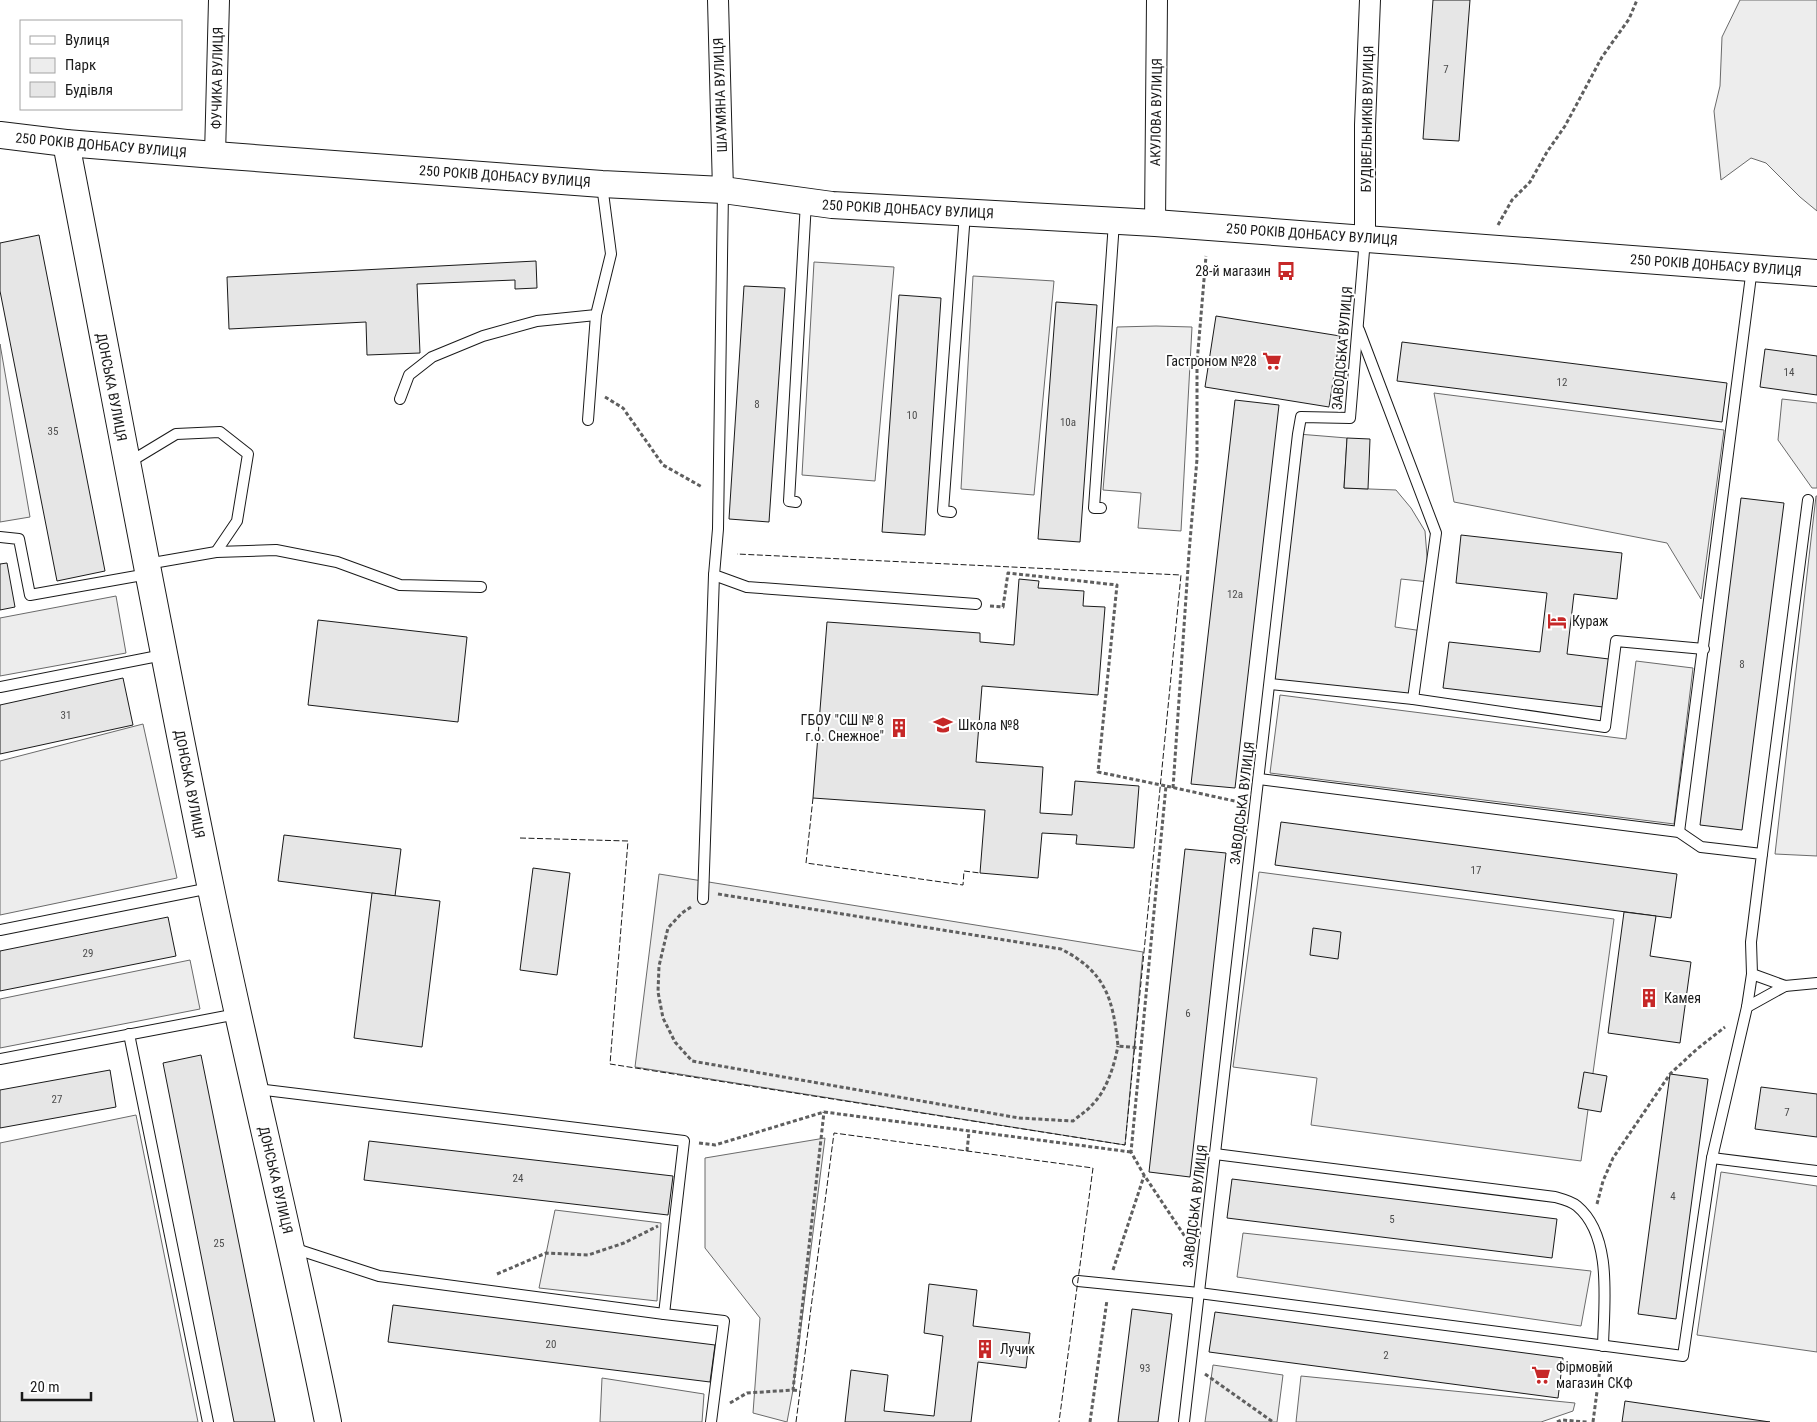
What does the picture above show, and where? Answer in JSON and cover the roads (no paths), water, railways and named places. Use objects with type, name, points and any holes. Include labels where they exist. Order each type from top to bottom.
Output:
[{"type":"street","name":"ФУЧИКА ВУЛИЦЯ","points":[[215,155],[219,0]]},
{"type":"street","name":"ШАУМЯНА ВУЛИЦЯ","points":[[718,0],[723,190]]},
{"type":"street","name":"АКУЛОВА ВУЛИЦЯ","points":[[1155,223],[1157,0]]},
{"type":"street","name":"БУДІВЕЛЬНИКІВ ВУЛИЦЯ","points":[[1365,238],[1365,125],[1370,0]]},
{"type":"street","name":"250 РОКІВ ДОНБАСУ ВУЛИЦЯ","points":[[0,135],[66,143],[215,155],[602,184],[723,190],[806,202],[1155,223],[1817,273]]},
{"type":"street","name":"ДОНСЬКА ВУЛИЦЯ","points":[[66,143],[147,569],[211,888],[331,1421]]},
{"type":"lane","points":[[588,420],[596,314],[611,254],[602,184]]},
{"type":"lane","points":[[703,899],[714,576],[719,495],[723,190]]},
{"type":"lane","points":[[796,502],[789,501],[806,202]]},
{"type":"lane","points":[[951,512],[943,511],[965,212]]},
{"type":"lane","points":[[1101,508],[1094,508],[1114,221]]},
{"type":"lane","name":"ЗАВОДСЬКА ВУЛИЦЯ","points":[[1184,1422],[1301,417],[1350,418],[1365,238]]},
{"type":"lane","points":[[1679,832],[1752,268]]},
{"type":"lane","points":[[400,399],[409,375],[432,357],[483,336],[537,321],[596,314]]},
{"type":"lane","points":[[1358,326],[1436,533],[1413,699]]},
{"type":"lane","points":[[127,464],[176,434],[220,432],[248,454],[237,521],[216,552]]},
{"type":"lane","points":[[1078,1281],[1199,1293],[1683,1356],[1712,1158],[1747,1009],[1752,974],[1751,942],[1808,500]]},
{"type":"lane","points":[[0,536],[19,539],[30,595],[216,552],[276,550],[337,562],[400,585],[480,587]]},
{"type":"lane","points":[[714,576],[747,587],[976,604]]},
{"type":"lane","points":[[1270,684],[1413,699],[1605,727],[1616,642],[1704,649]]},
{"type":"lane","points":[[0,687],[164,655]]},
{"type":"lane","points":[[1258,779],[1679,832],[1701,847],[1762,854]]},
{"type":"lane","points":[[0,930],[211,888]]},
{"type":"lane","points":[[1752,974],[1785,986],[1817,983]]},
{"type":"lane","points":[[1747,1009],[1785,986]]},
{"type":"lane","points":[[0,1059],[239,1013]]},
{"type":"lane","points":[[129,1034],[208,1422]]},
{"type":"lane","points":[[256,1089],[684,1142],[664,1314]]},
{"type":"lane","points":[[1215,1154],[1555,1197],[1575,1204],[1587,1216],[1598,1238],[1605,1277],[1603,1346]]},
{"type":"lane","points":[[1712,1158],[1817,1171]]},
{"type":"lane","points":[[292,1247],[379,1276],[724,1321],[712,1418]]},
{"type":"place","name":"28-й магазин","points":[[1286,271]]},
{"type":"place","name":"Гастроном №28","points":[[1272,361]]},
{"type":"place","name":"Кураж","points":[[1557,621]]},
{"type":"place","name":"Школа №8","points":[[943,725]]},
{"type":"place","name":"ГБОУ \"СШ № 8 г.о. Снежное\"","points":[[899,728]]},
{"type":"place","name":"Камея","points":[[1649,998]]},
{"type":"place","name":"Лучик","points":[[985,1349]]},
{"type":"place","name":"Фірмовий магазин СКФ","points":[[1541,1375]]}]
